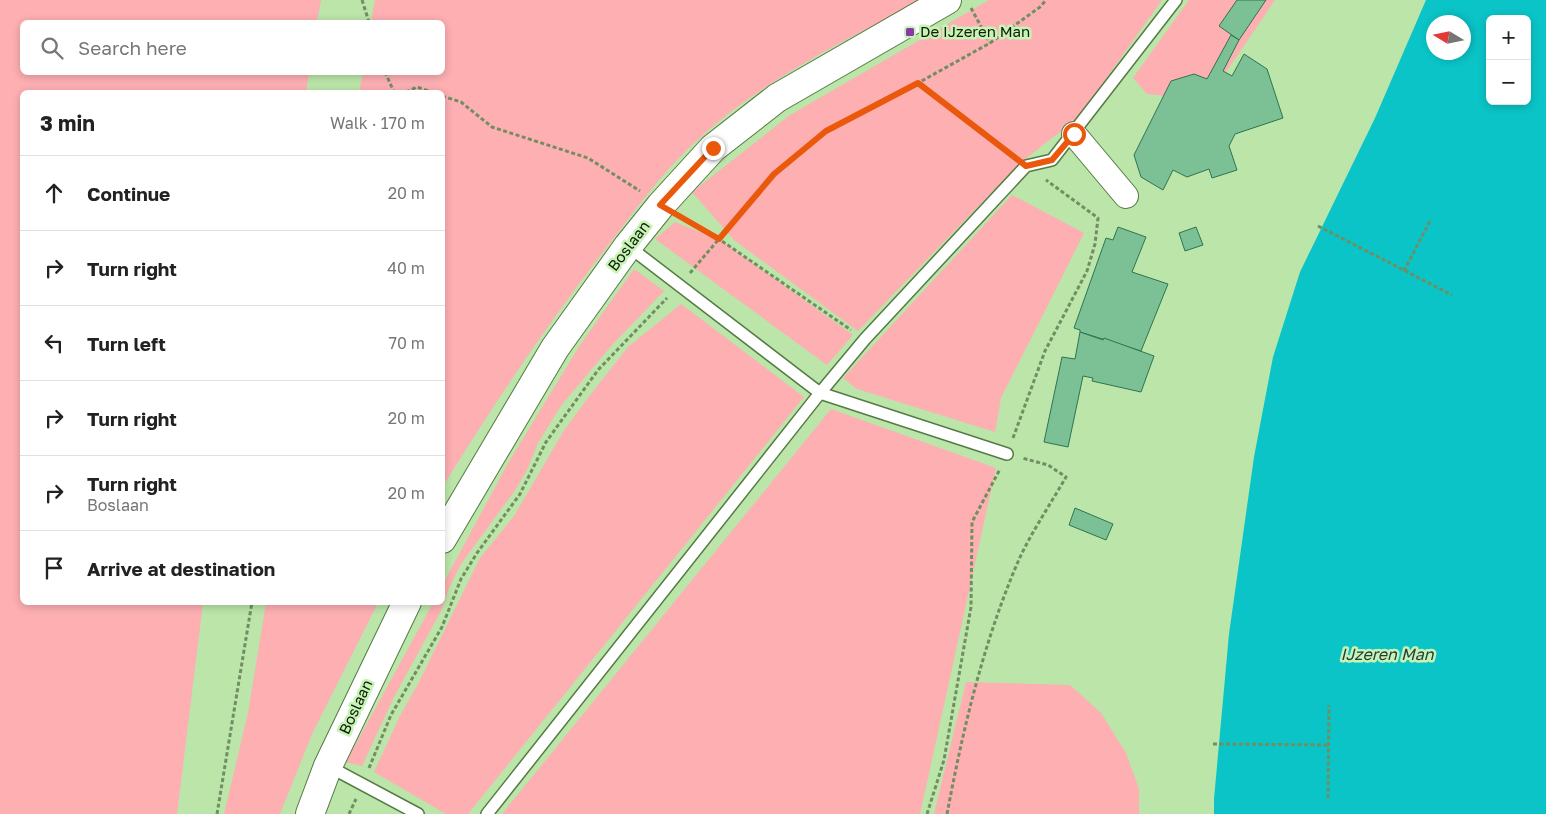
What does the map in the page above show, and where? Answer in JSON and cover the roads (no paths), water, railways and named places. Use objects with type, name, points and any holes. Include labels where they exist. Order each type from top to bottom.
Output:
[{"type":"main road","name":"Boslaan","points":[[445,534],[555,348],[628,246],[660,205],[713,148],[776,98],[947,0]]},
{"type":"main road","name":"Boslaan","points":[[310,814],[328,766],[406,605]]},
{"type":"street","points":[[1074,134],[1126,196]]},
{"type":"lane","points":[[487,814],[864,339],[1026,166],[1052,160],[1176,0]]},
{"type":"lane","points":[[628,246],[820,393],[1006,454]]},
{"type":"lane","points":[[328,766],[418,814]]},
{"type":"water","name":"IJzeren Man","points":[[1426,0],[1546,0],[1546,814],[1214,814],[1229,634],[1254,457],[1273,357],[1300,272],[1375,118]]},
{"type":"place","name":"De IJzeren Man","points":[[910,32]]}]
